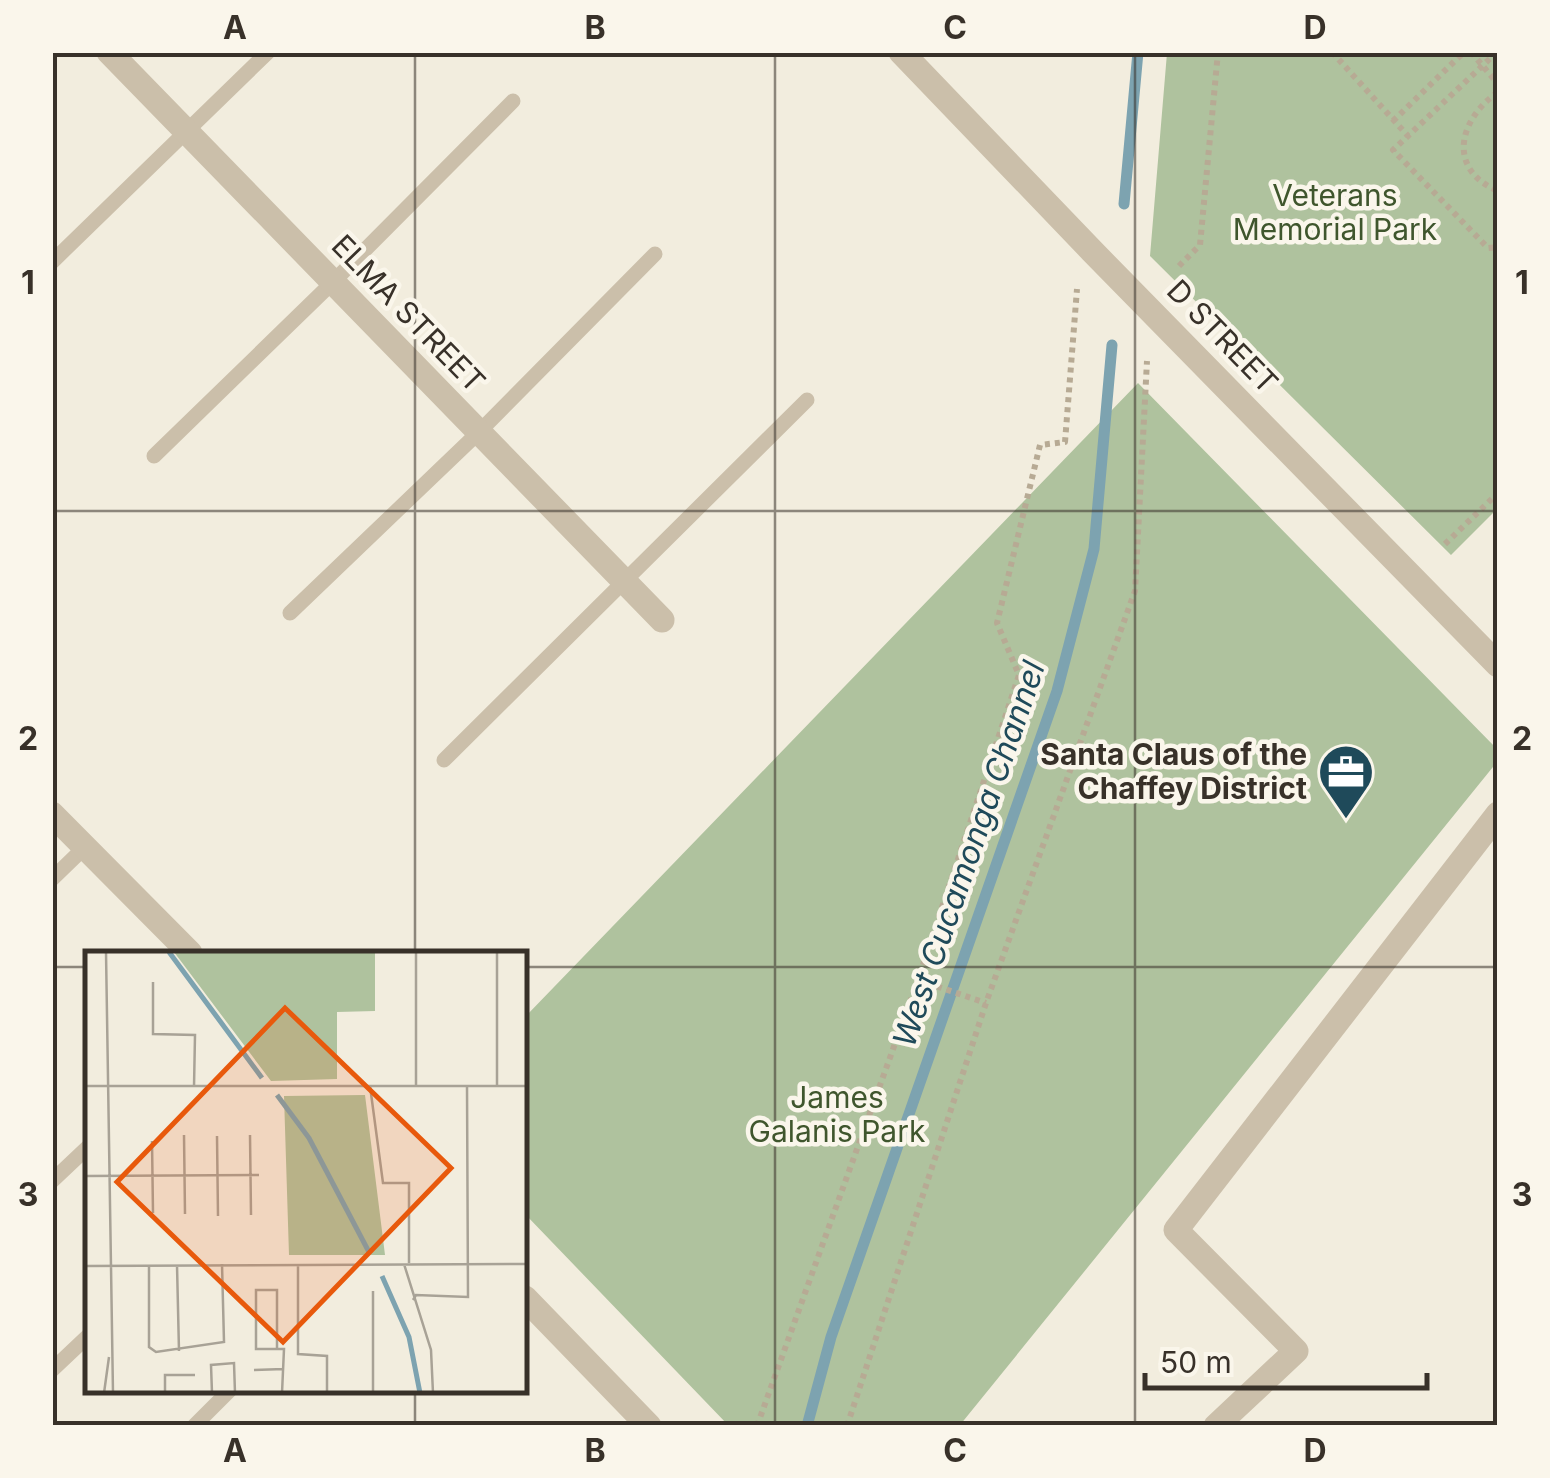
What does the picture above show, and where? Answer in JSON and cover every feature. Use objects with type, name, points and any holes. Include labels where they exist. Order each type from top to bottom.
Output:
[{"type":"street","name":"ELMA STREET","points":[[109,52],[662,620]]},
{"type":"street","name":"D STREET","points":[[901,52],[1498,665]]},
{"type":"street","points":[[52,814],[188,951]]},
{"type":"street","points":[[1216,1426],[1296,1351],[1176,1230],[1498,814]]},
{"type":"street","points":[[528,1301],[649,1426]]},
{"type":"lane","points":[[52,262],[268,52]]},
{"type":"lane","points":[[154,456],[513,101]]},
{"type":"lane","points":[[290,614],[656,254]]},
{"type":"lane","points":[[444,760],[806,400]]},
{"type":"lane","points":[[52,879],[85,846]]},
{"type":"lane","points":[[52,1181],[85,1150]]},
{"type":"lane","points":[[52,1370],[85,1339]]},
{"type":"lane","points":[[194,1426],[227,1393]]},
{"type":"path","points":[[1179,266],[1200,245],[1218,52]]},
{"type":"path","points":[[1332,52],[1408,136]]},
{"type":"path","points":[[1394,120],[1468,52],[1498,84]]},
{"type":"path","points":[[1498,52],[1393,150],[1488,248],[1498,247]]},
{"type":"path","points":[[1498,92],[1471,117],[1462,141],[1466,162],[1484,185],[1498,191]]},
{"type":"path","points":[[757,1426],[918,980],[1019,675],[997,623],[1040,445],[1065,442],[1077,289]]},
{"type":"path","points":[[847,1426],[986,1003],[1135,591],[1147,361]]},
{"type":"path","points":[[1445,544],[1498,493]]},
{"type":"path","points":[[918,980],[986,1003]]},
{"type":"green space","name":"Veterans Memorial Park","points":[[1167,53],[1497,53],[1497,509],[1451,555],[1150,256]]},
{"type":"green space","name":"James Galanis Park","points":[[1138,383],[1497,749],[1497,762],[960,1425],[728,1425],[528,1217],[528,1014]]},
{"type":"waterway","name":"West Cucamonga Channel","points":[[1124,204],[1138,52]]},
{"type":"waterway","name":"West Cucamonga Channel","points":[[807,1426],[831,1337],[1057,691],[1094,549],[1112,345]]},
{"type":"place","name":"Santa Claus of the Chaffey District","points":[[1346,821]]}]
